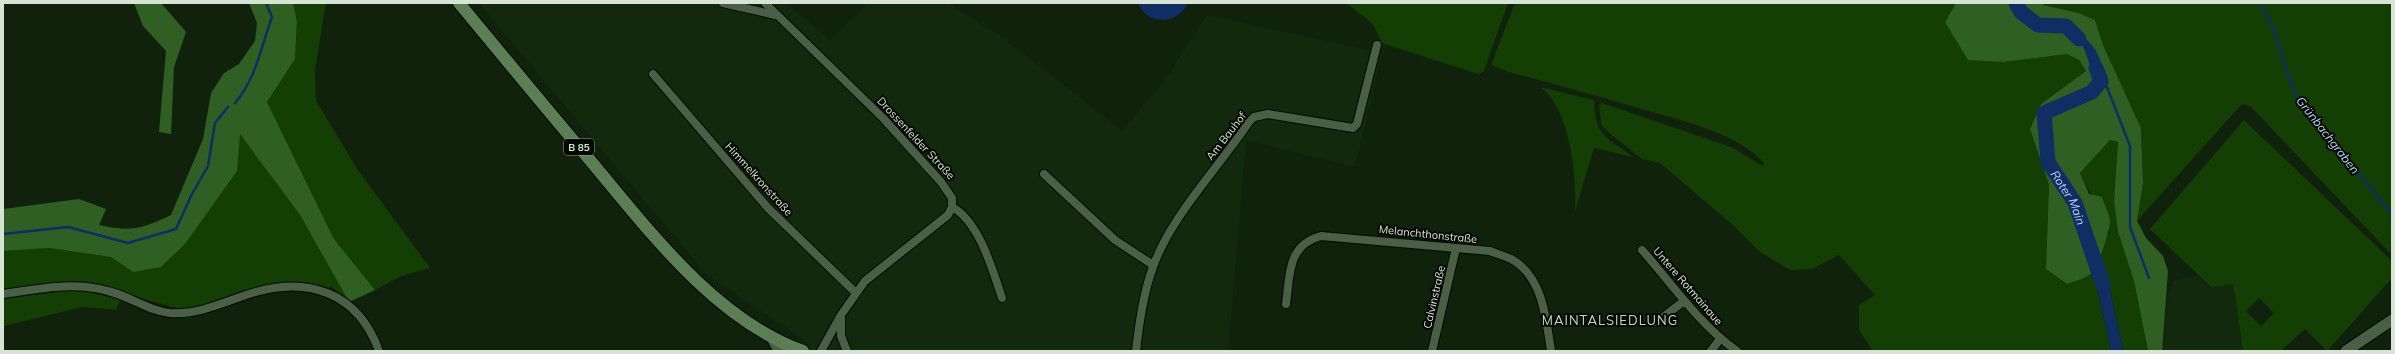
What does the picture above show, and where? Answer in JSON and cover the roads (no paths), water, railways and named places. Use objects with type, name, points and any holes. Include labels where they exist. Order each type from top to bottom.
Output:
[{"type":"main road","name":"B 85","points":[[459,3],[638,218],[680,265],[708,292],[771,336],[803,351]]},
{"type":"main road","points":[[2346,351],[2392,320]]},
{"type":"main road","points":[[771,336],[779,351]]},
{"type":"street","name":"Drossenfelder Straße","points":[[723,3],[756,9],[777,16]]},
{"type":"street","name":"Drossenfelder Straße","points":[[765,3],[888,123],[949,191],[952,198],[952,207]]},
{"type":"street","name":"Am Bauhof","points":[[1136,351],[1141,314],[1153,265],[1175,225],[1204,182],[1254,117],[1268,114],[1353,128],[1357,124],[1377,45]]},
{"type":"street","name":"Himmelkronstraße","points":[[653,74],[768,208],[855,292]]},
{"type":"street","points":[[1044,174],[1115,240],[1153,265]]},
{"type":"street","points":[[822,351],[855,292],[865,281],[948,215],[952,207],[960,211],[975,233],[989,260],[1002,298]]},
{"type":"street","name":"Melanchthonstraße","points":[[1286,304],[1295,253],[1304,242],[1315,237],[1328,235],[1490,251],[1512,259],[1520,265],[1541,295],[1552,351]]},
{"type":"street","name":"Calvinstraße","points":[[1432,351],[1456,248]]},
{"type":"street","name":"Untere Rotmainaue","points":[[1642,250],[1684,301],[1720,339],[1737,351]]},
{"type":"street","points":[[3,294],[79,285],[108,291],[169,313],[185,313],[226,303],[250,294],[276,288],[304,288],[332,293],[356,311],[373,334],[379,351]]},
{"type":"street","points":[[1657,322],[1684,301]]},
{"type":"street","points":[[841,315],[841,336],[847,351]]},
{"type":"street","points":[[1711,351],[1720,339]]},
{"type":"water","points":[[1138,3],[1188,3],[1177,16],[1163,20],[1148,16]]},
{"type":"water","points":[[2067,23],[2091,44],[2099,57],[2105,80],[2105,85],[2102,88],[2095,79],[2082,45],[2063,29]]},
{"type":"water","points":[[2101,262],[2107,275],[2123,351],[2111,351],[2094,273]]},
{"type":"waterway","points":[[235,103],[242,94],[253,73],[272,17],[266,3]]},
{"type":"waterway","name":"Roter Main","points":[[2016,3],[2021,12],[2038,25],[2066,26],[2079,39]]},
{"type":"waterway","name":"Grünbachgraben","points":[[2259,3],[2272,26],[2289,78],[2300,102],[2392,214]]},
{"type":"waterway","name":"Roter Main","points":[[2096,68],[2101,81],[2092,92],[2044,113],[2048,162],[2075,203],[2103,285]]},
{"type":"waterway","points":[[2102,81],[2105,82],[2130,146],[2130,227],[2149,278]]},
{"type":"waterway","points":[[3,234],[68,227],[128,243],[176,229],[192,194],[208,166],[215,123],[228,107]]},
{"type":"district","name":"MAINTALSIEDLUNG","points":[[1610,320]]}]
